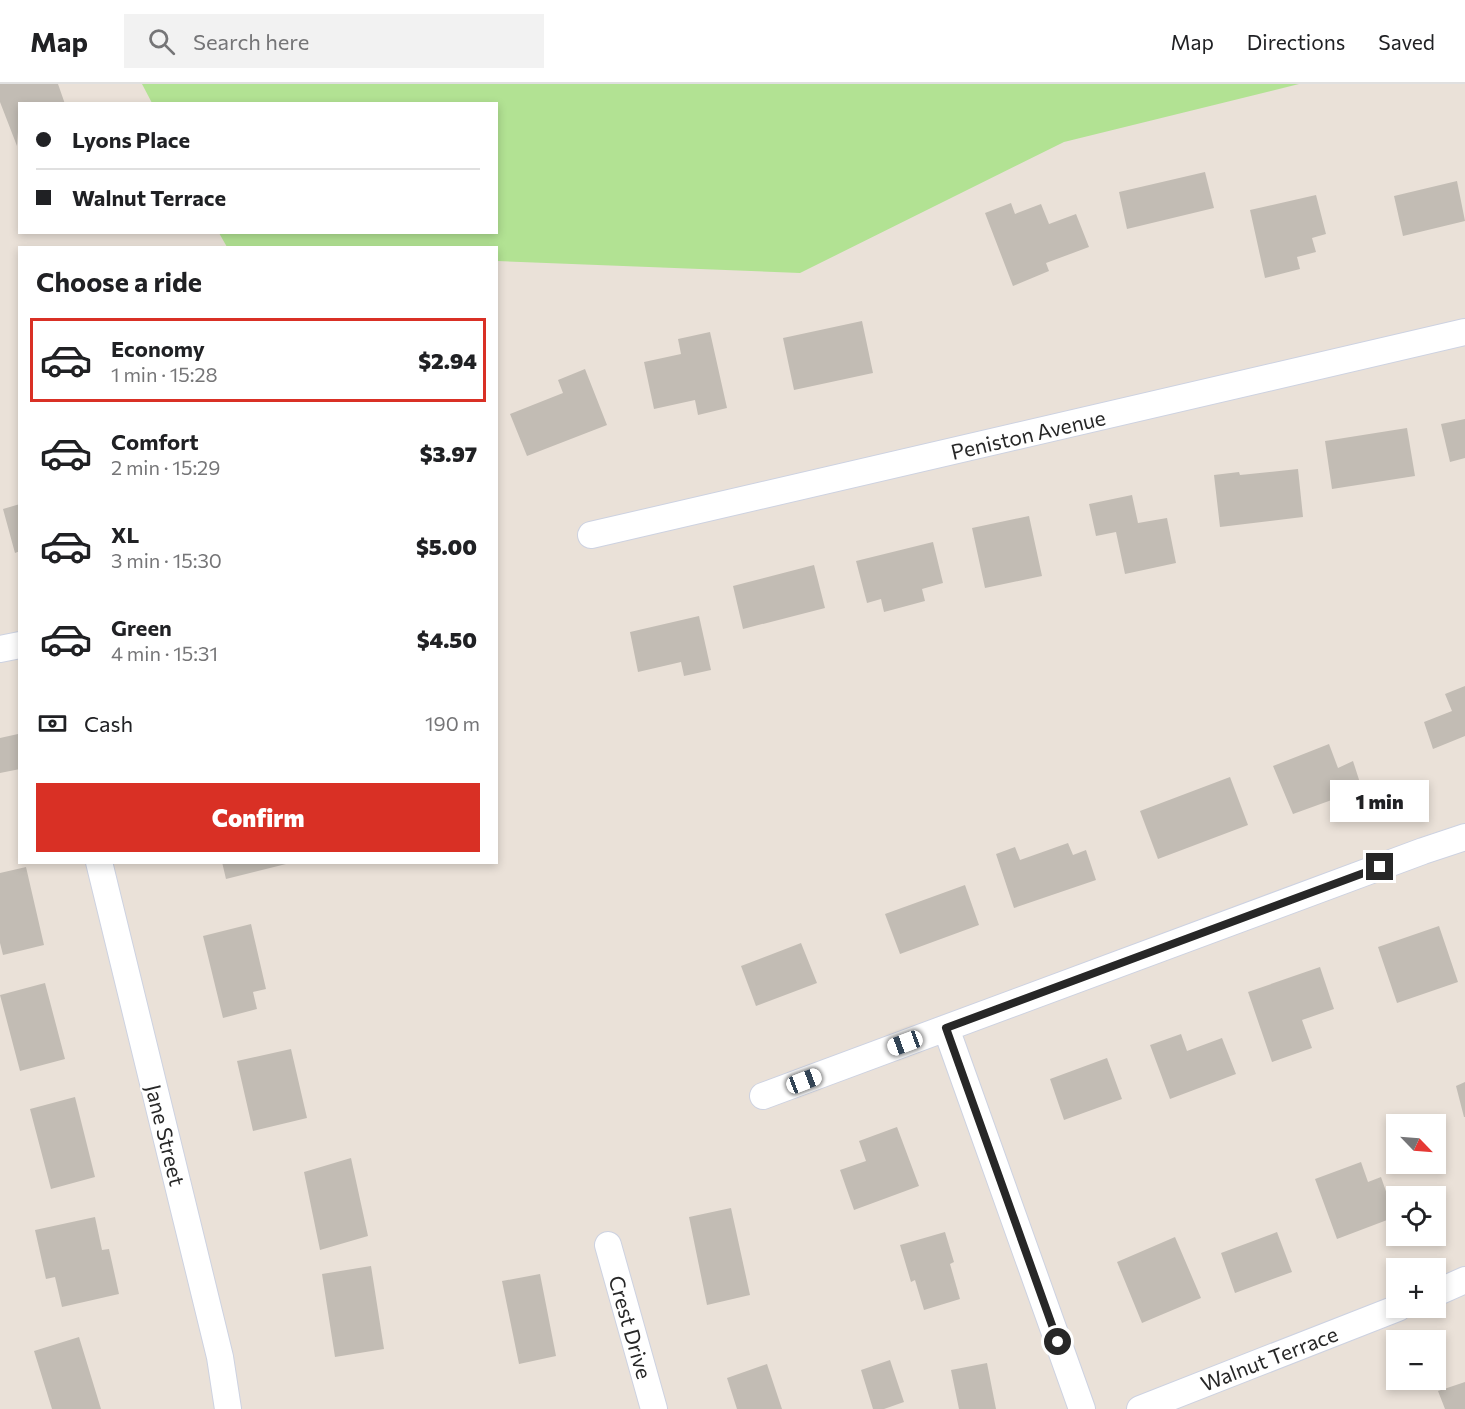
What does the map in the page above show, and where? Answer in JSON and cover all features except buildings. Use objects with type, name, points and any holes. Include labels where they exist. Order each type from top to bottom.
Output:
[{"type":"street","name":"Peniston Avenue","points":[[591,535],[1465,332]]},
{"type":"street","points":[[0,649],[18,645]]},
{"type":"street","points":[[763,1096],[1423,850],[1465,837]]},
{"type":"street","name":"Jane Street","points":[[99,864],[220,1357],[228,1409]]},
{"type":"street","points":[[946,1028],[1082,1409]]},
{"type":"street","name":"Crest Drive","points":[[608,1245],[654,1409]]},
{"type":"street","points":[[1446,1289],[1465,1280]]},
{"type":"street","name":"Walnut Terrace","points":[[1140,1409],[1386,1313]]},
{"type":"green space","points":[[142,84],[1299,84],[1064,142],[800,273],[498,261],[498,246],[226,246],[220,234],[498,234],[498,102],[151,102]]},
{"type":"route","points":[[1058,1342],[946,1028],[1380,867]]}]
